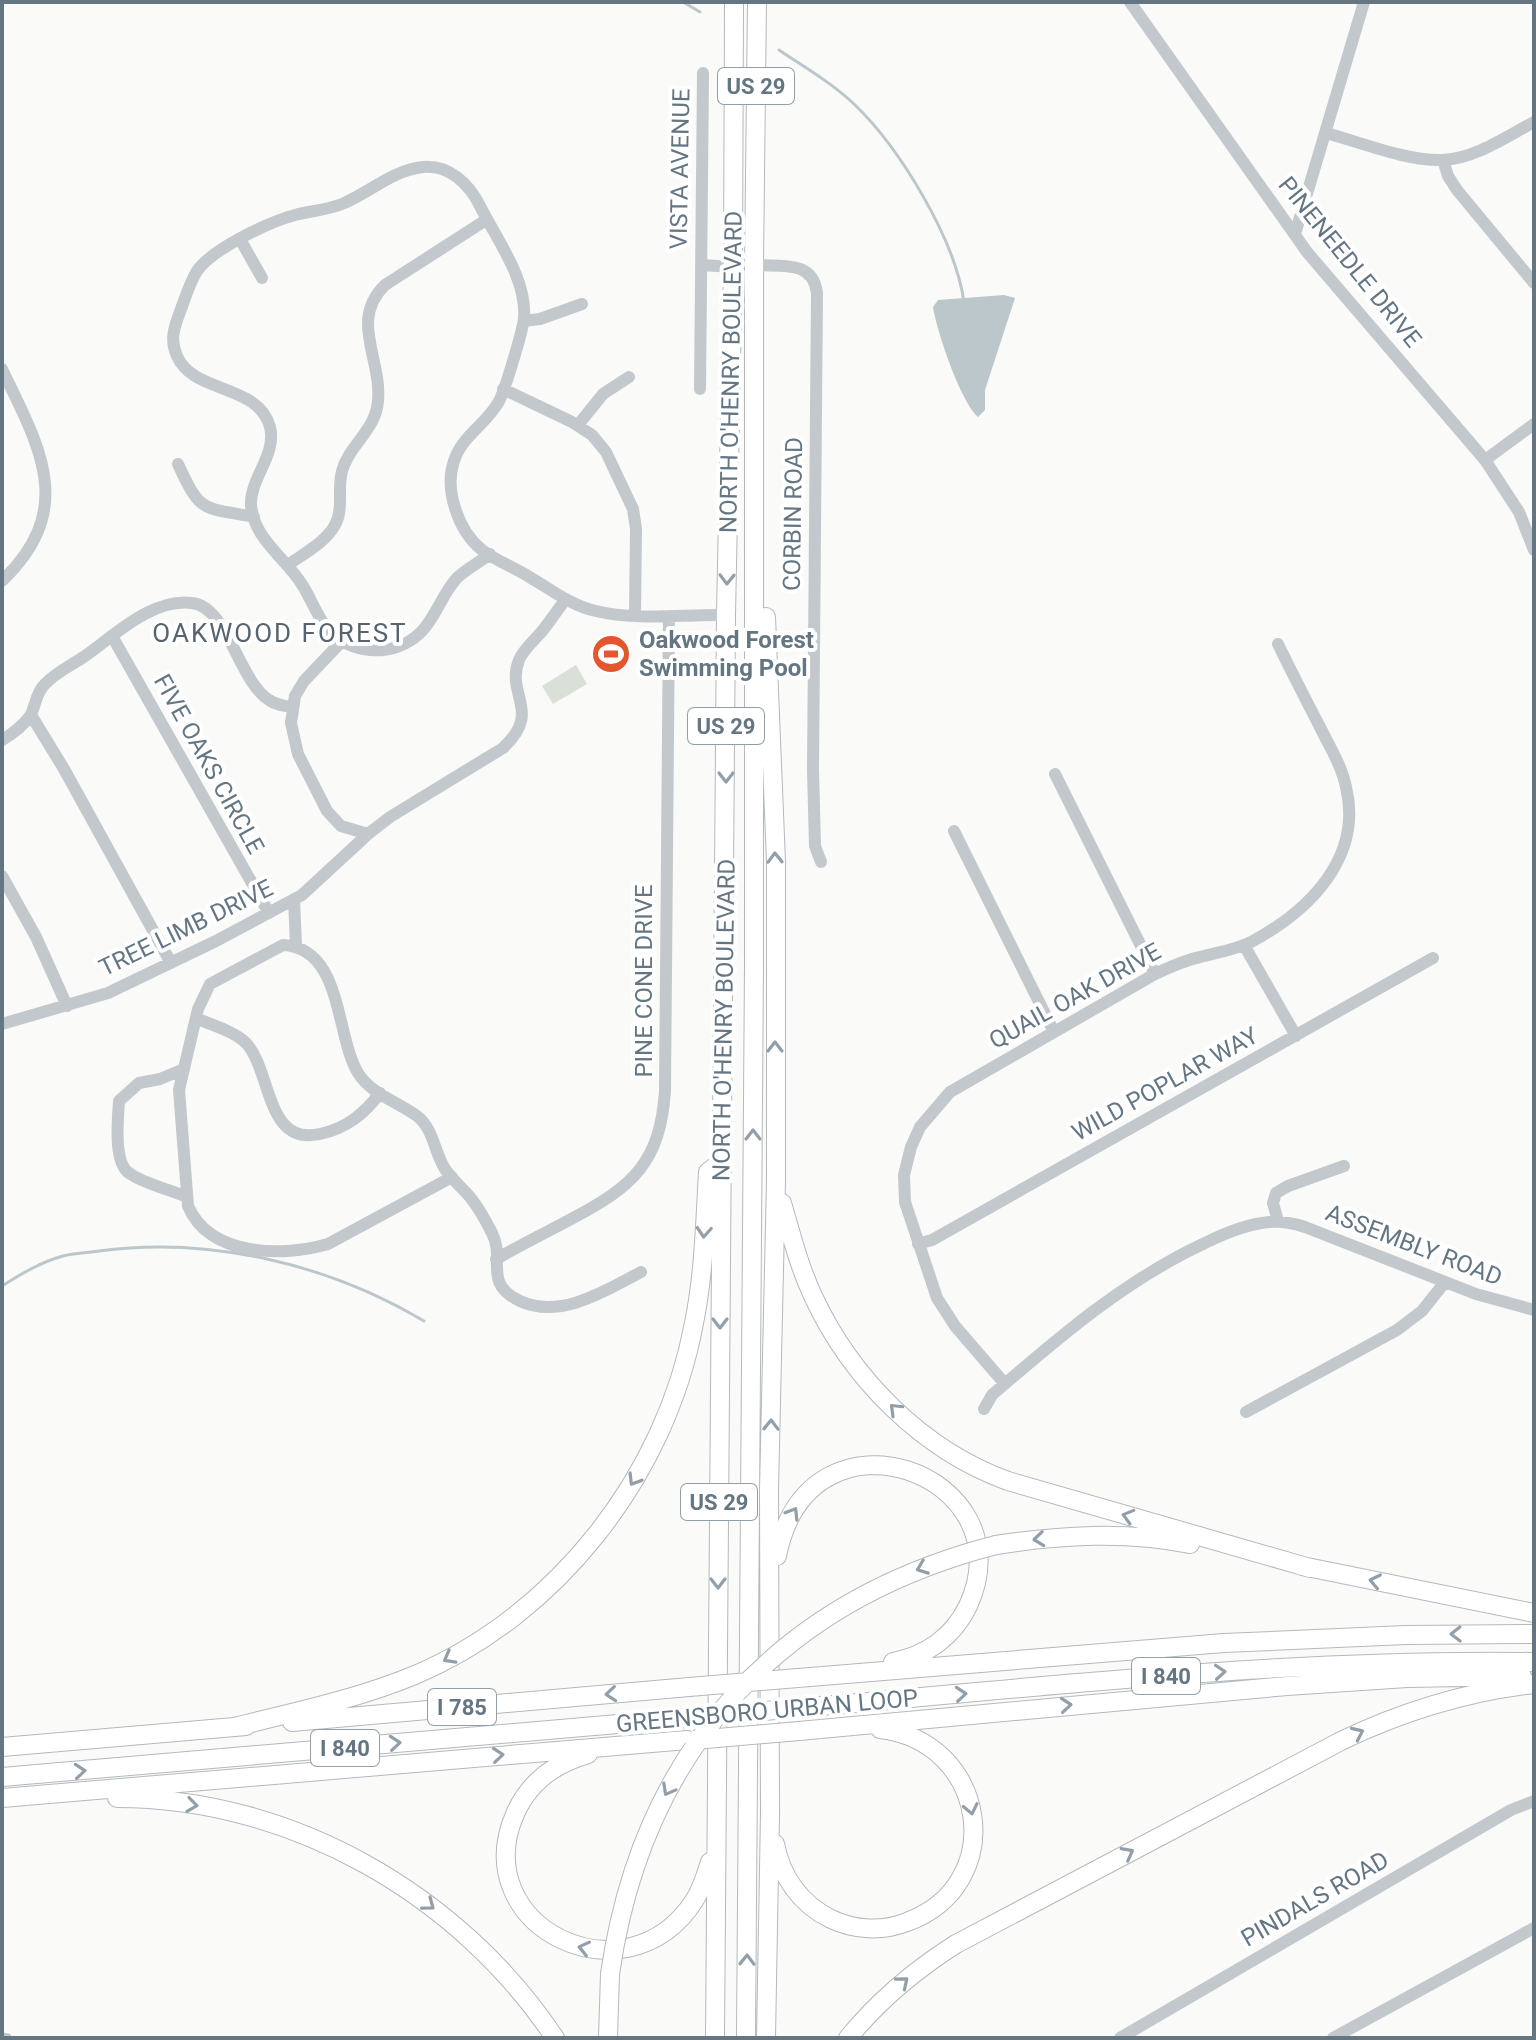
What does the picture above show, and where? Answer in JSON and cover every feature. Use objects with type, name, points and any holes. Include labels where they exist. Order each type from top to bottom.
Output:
[{"type":"highway","name":"NORTH O'HENRY BOULEVARD","points":[[715,2038],[734,2]]},
{"type":"highway","name":"NORTH O'HENRY BOULEVARD","points":[[746,2038],[754,982],[756,2]]},
{"type":"highway","points":[[735,110],[744,249],[747,259],[754,265]]},
{"type":"highway","points":[[755,448],[763,535],[776,862],[776,1181],[769,1490],[770,1814],[766,2038]]},
{"type":"highway","points":[[234,1727],[366,1693],[444,1661],[514,1615],[577,1557],[629,1488],[658,1436],[674,1398],[694,1324],[708,1172],[722,1161]]},
{"type":"highway","points":[[776,1181],[802,1268],[829,1328],[868,1381],[917,1430],[963,1461],[1008,1481],[1310,1568]]},
{"type":"highway","points":[[771,1587],[785,1525],[800,1500],[832,1475],[869,1465],[897,1466],[923,1475],[954,1500],[971,1530],[977,1555],[972,1597],[959,1621],[942,1640],[920,1654],[851,1672]]},
{"type":"highway","points":[[608,2038],[610,1974],[623,1903],[644,1838],[677,1773],[733,1698],[795,1640],[850,1602],[924,1567],[996,1545],[1066,1536],[1135,1536],[1176,1541],[1534,1613]]},
{"type":"highway","name":"GREENSBORO URBAN LOOP","points":[[2,1747],[851,1672],[1270,1640],[1534,1634]]},
{"type":"highway","name":"GREENSBORO URBAN LOOP","points":[[2,1777],[1226,1671],[1376,1664],[1534,1662]]},
{"type":"highway","points":[[2,1799],[1332,1682],[1452,1676],[1534,1677]]},
{"type":"highway","points":[[848,2038],[905,1980],[956,1944],[1341,1741],[1437,1702],[1534,1684]]},
{"type":"highway","points":[[770,1814],[775,1848],[789,1883],[813,1908],[833,1920],[857,1927],[889,1927],[921,1917],[945,1898],[960,1880],[972,1847],[974,1821],[965,1787],[952,1765],[922,1741],[900,1732],[849,1726]]},
{"type":"highway","points":[[612,1747],[575,1757],[549,1771],[528,1791],[513,1818],[508,1845],[509,1874],[519,1899],[546,1931],[570,1945],[599,1951],[627,1949],[654,1939],[678,1922],[696,1899],[716,1844]]},
{"type":"highway","points":[[2,1799],[135,1798],[171,1802],[268,1822],[328,1845],[409,1890],[461,1930],[508,1976],[555,2038]]},
{"type":"street","name":"PINENEEDLE DRIVE","points":[[1130,2],[1309,254],[1485,460],[1519,512],[1534,550]]},
{"type":"street","points":[[1295,234],[1364,2]]},
{"type":"street","name":"VISTA AVENUE","points":[[700,389],[703,73]]},
{"type":"street","points":[[1326,133],[1414,157],[1443,160],[1471,154],[1534,122]]},
{"type":"street","points":[[1443,160],[1457,190],[1534,283]]},
{"type":"street","points":[[490,554],[457,578],[420,633],[404,644],[377,650],[358,648],[342,641],[326,627],[288,565],[264,540],[254,517],[252,495],[271,438],[266,418],[255,403],[189,372],[178,358],[173,341],[175,325],[196,272],[240,239],[280,220],[343,204],[391,178],[430,167],[457,176],[468,186],[520,288],[524,302],[524,321],[500,401],[462,444],[454,460],[450,478],[453,501],[462,522],[481,549],[490,554],[566,599],[596,612],[726,615]]},
{"type":"street","points":[[288,565],[334,527],[340,512],[343,469],[376,414],[378,386],[368,316],[375,295],[385,285],[486,220]]},
{"type":"street","points":[[240,239],[262,278]]},
{"type":"street","name":"VISTA AVENUE","points":[[701,265],[733,267]]},
{"type":"street","name":"CORBIN ROAD","points":[[754,265],[801,268],[811,274],[816,285],[813,770],[815,846],[821,862]]},
{"type":"street","points":[[524,321],[540,319],[582,304]]},
{"type":"street","points":[[2,369],[40,451],[46,494],[42,520],[32,544],[19,565],[2,581]]},
{"type":"street","points":[[578,425],[603,394],[629,377]]},
{"type":"street","points":[[503,389],[578,425],[592,435],[606,452],[633,509],[636,529],[635,615]]},
{"type":"street","points":[[1485,460],[1534,424]]},
{"type":"street","points":[[178,464],[199,503],[211,509],[254,517]]},
{"type":"street","name":"TREE LIMB DRIVE","points":[[2,1024],[108,993],[269,913],[294,899],[330,871],[368,834],[503,748],[513,739],[523,712],[516,680],[519,659],[566,599]]},
{"type":"street","points":[[2,740],[31,715],[36,695],[44,684],[140,617],[166,605],[190,602],[204,606],[212,614],[259,692],[275,703],[292,707]]},
{"type":"street","name":"PINE CONE DRIVE","points":[[496,1259],[625,1187],[651,1154],[661,1125],[665,1091],[669,616]]},
{"type":"street","name":"FIVE OAKS CIRCLE","points":[[112,636],[269,913]]},
{"type":"street","points":[[342,641],[304,681],[295,696],[291,723],[298,754],[327,811],[341,826],[368,834]]},
{"type":"street","name":"QUAIL OAK DRIVE","points":[[1005,1384],[955,1326],[937,1298],[905,1202],[904,1175],[911,1147],[920,1127],[950,1092],[1155,974],[1198,957],[1244,945],[1291,916],[1323,888],[1338,864],[1346,838],[1347,801],[1342,776],[1278,644]]},
{"type":"street","points":[[31,715],[171,963]]},
{"type":"street","points":[[1055,774],[1155,974]]},
{"type":"street","points":[[954,831],[1054,1032]]},
{"type":"street","points":[[2,876],[36,937],[67,1006]]},
{"type":"street","points":[[294,899],[296,945]]},
{"type":"street","points":[[452,1177],[328,1244],[311,1249],[256,1251],[234,1245],[211,1233],[192,1216],[187,1197],[179,1090],[196,1018],[210,984],[283,945],[296,945],[318,962],[332,987],[341,1012],[348,1053],[360,1076],[380,1093],[418,1116],[431,1133],[445,1169],[473,1200],[494,1235],[497,1279],[508,1294],[524,1303],[553,1306],[590,1299],[641,1272]]},
{"type":"street","points":[[1244,945],[1296,1036]]},
{"type":"street","name":"WILD POPLAR WAY","points":[[918,1244],[932,1240],[1433,958]]},
{"type":"street","points":[[196,1018],[244,1042],[255,1057],[275,1110],[294,1133],[310,1136],[332,1131],[365,1113],[380,1093]]},
{"type":"street","points":[[184,1069],[160,1079],[139,1083],[126,1094],[119,1101],[117,1128],[120,1160],[127,1173],[187,1197]]},
{"type":"street","name":"ASSEMBLY ROAD","points":[[1278,1221],[1273,1203],[1276,1193],[1344,1166]]},
{"type":"street","name":"ASSEMBLY ROAD","points":[[984,1409],[988,1399],[1099,1307],[1162,1265],[1227,1233],[1251,1225],[1278,1221],[1320,1232],[1497,1301],[1534,1310]]},
{"type":"street","points":[[1246,1412],[1397,1330],[1422,1311],[1445,1282]]},
{"type":"street","name":"PINDALS ROAD","points":[[1120,2038],[1511,1810],[1534,1801]]},
{"type":"street","points":[[1333,2038],[1534,1928]]},
{"type":"shaded area","points":[[1004,295],[1015,298],[985,390],[985,410],[978,417],[957,381],[933,307],[938,300]]},
{"type":"shaded area","points":[[576,665],[587,684],[553,704],[542,686]]},
{"type":"waterway","points":[[683,2],[700,12]]},
{"type":"waterway","points":[[779,50],[854,104],[907,169],[937,223],[959,277],[964,302]]},
{"type":"waterway","points":[[2,1286],[39,1265],[67,1255],[141,1247],[183,1248],[267,1259],[308,1270],[387,1301],[424,1321]]},
{"type":"waterway","points":[[2,2034],[11,2038]]},
{"type":"place","name":"Oakwood Forest Swimming Pool","points":[[611,654]]},
{"type":"district","name":"OAKWOOD FOREST","points":[[280,633]]}]
